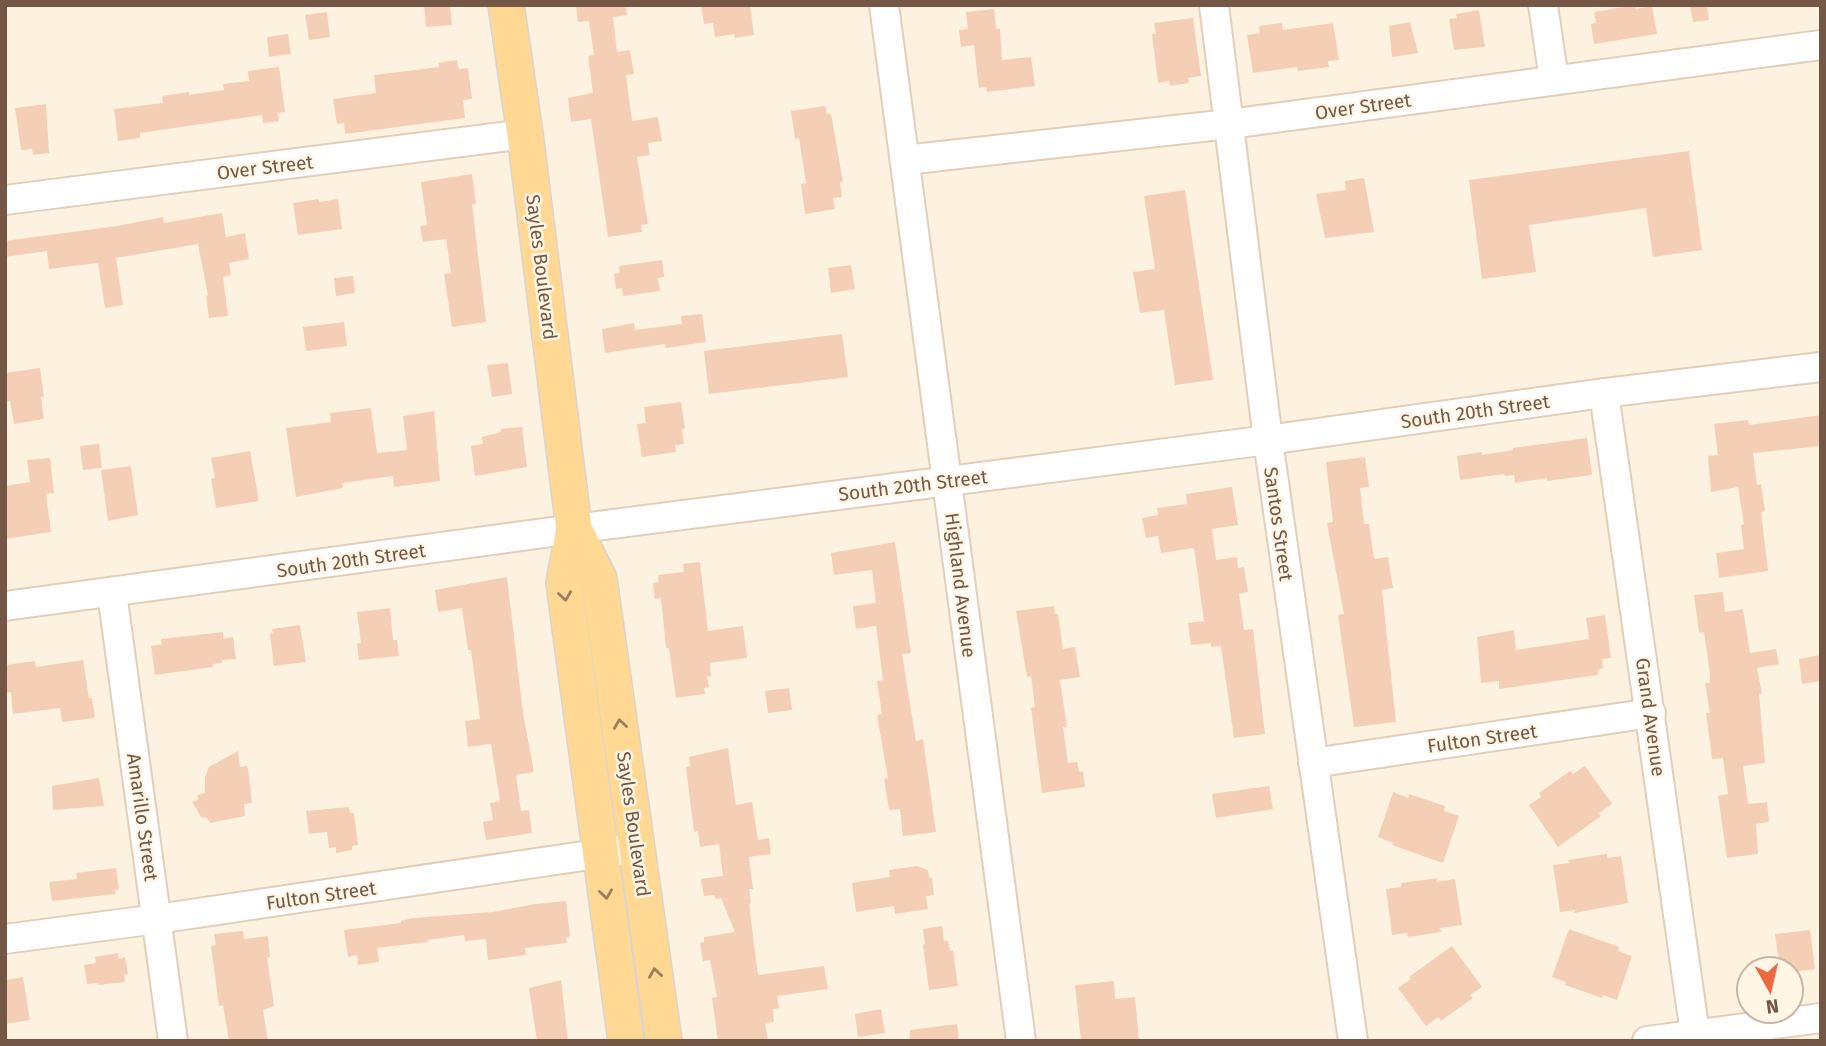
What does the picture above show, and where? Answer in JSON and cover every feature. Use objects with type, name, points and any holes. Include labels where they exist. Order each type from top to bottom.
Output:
[{"type":"main road","name":"Sayles Boulevard","points":[[506,5],[525,134],[574,529],[564,583],[626,1041]]},
{"type":"main road","name":"Sayles Boulevard","points":[[574,529],[599,579],[664,1041]]},
{"type":"street","name":"Highland Avenue","points":[[884,5],[1021,1041]]},
{"type":"street","name":"Santos Street","points":[[1214,5],[1268,440],[1353,1041]]},
{"type":"street","points":[[1543,5],[1554,80]]},
{"type":"street","name":"Over Street","points":[[905,160],[1229,124],[1821,46]]},
{"type":"street","name":"Over Street","points":[[5,200],[525,134]]},
{"type":"street","name":"South 20th Street","points":[[5,606],[574,529],[1268,440],[1604,393],[1821,367]]},
{"type":"street","name":"Grand Avenue","points":[[1604,393],[1696,1038]]},
{"type":"street","name":"Amarillo Street","points":[[112,593],[173,1041]]},
{"type":"street","name":"Fulton Street","points":[[1313,764],[1651,713]]},
{"type":"street","name":"Fulton Street","points":[[5,939],[637,848]]},
{"type":"street","points":[[1647,1041],[1696,1038],[1821,1018]]},
{"type":"building","points":[[424,5],[450,5],[452,25],[426,27]]},
{"type":"building","points":[[576,5],[626,5],[627,15],[613,17],[617,52],[630,50],[634,74],[626,75],[632,121],[658,117],[662,141],[648,143],[650,155],[637,157],[648,224],[641,225],[642,232],[608,237],[591,119],[571,122],[568,98],[593,93],[588,56],[594,55],[589,21],[578,22]]},
{"type":"building","points":[[701,5],[750,5],[754,35],[715,37],[713,23],[704,24]]},
{"type":"building","points":[[1635,5],[1636,9],[1652,6],[1657,34],[1594,44],[1591,24],[1596,23],[1594,12]]},
{"type":"building","points":[[1690,5],[1707,5],[1709,20],[1693,22]]},
{"type":"building","points":[[994,9],[996,29],[1000,29],[1002,60],[1031,57],[1035,86],[987,92],[986,87],[979,88],[974,45],[961,47],[959,30],[968,29],[966,12]]},
{"type":"building","points":[[1479,10],[1485,47],[1454,50],[1449,19],[1457,18],[1456,14]]},
{"type":"building","points":[[327,12],[330,37],[309,40],[305,15]]},
{"type":"building","points":[[1193,18],[1201,76],[1188,78],[1189,83],[1170,86],[1169,81],[1158,83],[1152,34],[1156,34],[1154,23]]},
{"type":"building","points":[[1410,22],[1418,53],[1392,57],[1389,26]]},
{"type":"building","points":[[1282,23],[1283,30],[1333,23],[1339,60],[1328,61],[1329,67],[1298,71],[1297,67],[1253,73],[1247,35],[1260,33],[1259,26]]},
{"type":"building","points":[[288,34],[291,54],[269,57],[267,37]]},
{"type":"building","points":[[457,60],[459,69],[468,68],[472,99],[463,100],[465,118],[345,134],[344,123],[337,124],[333,99],[376,93],[374,75],[439,67],[438,63]]},
{"type":"building","points":[[279,67],[285,112],[278,113],[279,121],[263,123],[262,115],[140,133],[140,138],[118,141],[114,109],[163,103],[162,96],[224,90],[223,84],[249,81],[248,71]]},
{"type":"building","points":[[46,104],[49,153],[33,155],[32,149],[21,150],[15,108]]},
{"type":"building","points":[[825,106],[832,119],[843,182],[840,182],[842,197],[833,198],[835,209],[805,214],[801,184],[806,183],[799,138],[795,139],[791,111]]},
{"type":"building","points":[[1689,151],[1702,250],[1653,257],[1646,208],[1529,225],[1536,272],[1482,279],[1469,180]]},
{"type":"building","points":[[472,174],[476,204],[472,204],[486,322],[452,327],[444,274],[451,273],[446,239],[423,242],[420,226],[427,225],[421,182]]},
{"type":"building","points":[[1364,178],[1374,232],[1325,238],[1316,194],[1346,190],[1345,181]]},
{"type":"building","points":[[1185,190],[1213,380],[1175,385],[1164,310],[1140,313],[1133,272],[1155,269],[1144,196]]},
{"type":"building","points":[[319,199],[319,202],[338,199],[342,229],[298,235],[293,203]]},
{"type":"building","points":[[222,213],[226,237],[245,233],[249,259],[229,263],[231,275],[223,277],[228,316],[209,318],[208,295],[198,244],[116,258],[123,305],[105,308],[98,263],[49,269],[47,251],[5,257],[5,241],[163,217],[164,223]]},
{"type":"building","points":[[662,260],[664,277],[658,278],[660,291],[623,296],[622,288],[616,289],[614,274],[620,273],[619,266]]},
{"type":"building","points":[[851,265],[855,289],[831,293],[828,268]]},
{"type":"building","points":[[353,276],[355,293],[336,296],[334,278]]},
{"type":"building","points":[[702,314],[706,342],[666,348],[665,344],[605,353],[602,329],[634,323],[635,330],[682,324],[681,316]]},
{"type":"building","points":[[344,322],[347,346],[306,351],[303,327]]},
{"type":"building","points":[[842,334],[848,377],[709,394],[704,351]]},
{"type":"building","points":[[508,363],[512,394],[492,397],[487,365]]},
{"type":"building","points":[[40,368],[44,419],[14,424],[10,401],[5,402],[5,373]]},
{"type":"building","points":[[681,402],[685,428],[682,429],[684,444],[675,445],[676,452],[642,457],[637,424],[646,423],[644,407]]},
{"type":"building","points":[[371,408],[377,453],[407,450],[403,416],[434,411],[440,481],[394,487],[393,476],[342,483],[343,488],[296,497],[286,428],[331,422],[330,413]]},
{"type":"building","points":[[1821,415],[1821,446],[1753,453],[1757,485],[1761,484],[1765,511],[1761,512],[1768,571],[1719,578],[1716,553],[1744,549],[1741,525],[1744,524],[1738,487],[1711,492],[1708,456],[1718,455],[1714,424],[1748,420],[1749,425]]},
{"type":"building","points":[[522,427],[527,467],[475,476],[471,446],[483,444],[482,437],[501,432],[500,429]]},
{"type":"building","points":[[1587,438],[1592,475],[1515,483],[1514,475],[1504,474],[1460,480],[1457,456],[1482,452],[1482,455]]},
{"type":"building","points":[[99,444],[102,468],[83,470],[80,446]]},
{"type":"building","points":[[250,451],[259,501],[216,508],[211,458]]},
{"type":"building","points":[[1365,457],[1369,487],[1360,488],[1364,524],[1369,524],[1374,559],[1388,557],[1393,588],[1382,590],[1396,722],[1354,727],[1338,615],[1344,614],[1327,523],[1333,522],[1326,462]]},
{"type":"building","points":[[50,458],[54,493],[46,494],[51,532],[5,539],[5,486],[30,482],[27,460]]},
{"type":"building","points":[[131,466],[138,515],[108,521],[101,470]]},
{"type":"building","points":[[1232,487],[1238,525],[1212,529],[1216,560],[1237,557],[1238,568],[1244,567],[1248,592],[1239,594],[1244,630],[1253,629],[1265,734],[1234,738],[1221,646],[1211,647],[1211,643],[1191,645],[1188,623],[1204,621],[1194,548],[1161,553],[1158,536],[1146,538],[1142,518],[1158,515],[1157,508],[1187,504],[1186,494]]},
{"type":"building","points":[[895,542],[911,653],[902,654],[916,741],[923,739],[936,832],[903,836],[900,809],[889,810],[884,779],[888,778],[877,715],[882,714],[877,681],[883,680],[876,626],[856,629],[853,606],[876,603],[872,570],[834,575],[831,553]]},
{"type":"building","points":[[700,562],[708,631],[743,626],[747,658],[710,663],[711,676],[707,677],[709,687],[704,688],[705,694],[676,698],[669,648],[666,648],[661,598],[655,599],[653,583],[659,582],[658,575],[684,572],[683,564]]},
{"type":"building","points":[[507,577],[523,713],[534,772],[516,775],[521,811],[529,810],[532,833],[486,840],[483,822],[493,820],[490,803],[500,801],[491,744],[468,747],[465,721],[480,719],[471,650],[468,650],[462,608],[438,612],[435,590]]},
{"type":"building","points":[[1723,592],[1725,612],[1743,609],[1750,653],[1776,649],[1779,664],[1757,668],[1762,694],[1759,694],[1765,763],[1743,766],[1748,804],[1767,802],[1769,822],[1756,824],[1758,854],[1727,858],[1718,796],[1728,794],[1723,758],[1712,759],[1706,713],[1710,713],[1705,683],[1710,683],[1710,674],[1704,632],[1699,633],[1694,595]]},
{"type":"building","points":[[1054,606],[1055,614],[1058,614],[1063,649],[1075,647],[1080,677],[1060,680],[1067,727],[1063,727],[1068,763],[1077,762],[1079,772],[1083,771],[1085,787],[1042,793],[1031,708],[1035,707],[1031,676],[1027,677],[1016,611]]},
{"type":"building","points":[[390,608],[393,640],[397,640],[399,656],[359,660],[357,644],[361,643],[357,612]]},
{"type":"building","points":[[1605,615],[1611,658],[1602,659],[1603,668],[1598,670],[1598,675],[1499,689],[1499,681],[1481,683],[1477,637],[1514,630],[1516,650],[1589,639],[1586,618]]},
{"type":"building","points":[[300,625],[306,662],[274,666],[270,634],[273,633],[272,629]]},
{"type":"building","points":[[223,632],[223,639],[233,637],[236,659],[222,660],[222,663],[213,664],[213,667],[155,675],[151,646],[162,644],[161,639]]},
{"type":"building","points":[[1821,655],[1821,681],[1802,684],[1799,659]]},
{"type":"building","points":[[83,660],[95,718],[62,722],[60,708],[13,714],[11,692],[5,693],[5,665],[35,661],[36,667]]},
{"type":"building","points":[[789,688],[792,710],[768,713],[765,691]]},
{"type":"building","points":[[728,748],[736,805],[752,802],[758,840],[769,838],[771,854],[749,857],[753,889],[749,889],[749,904],[758,975],[824,966],[828,989],[777,996],[779,1008],[773,1009],[774,1022],[765,1023],[768,1041],[718,1041],[712,998],[717,997],[710,960],[703,961],[700,943],[704,942],[704,937],[735,932],[721,898],[716,899],[714,895],[704,896],[701,879],[723,876],[719,844],[700,847],[698,831],[694,832],[686,767],[690,766],[689,757]]},
{"type":"building","points":[[238,751],[240,767],[247,766],[248,769],[252,803],[244,804],[245,816],[210,823],[206,817],[202,818],[192,802],[198,800],[197,795],[205,793],[205,777],[209,767]]},
{"type":"building","points":[[1585,766],[1612,804],[1599,813],[1601,816],[1558,847],[1529,805],[1541,797],[1539,793],[1570,771],[1573,774]]},
{"type":"building","points":[[99,778],[104,806],[53,810],[52,786]]},
{"type":"building","points":[[1269,786],[1273,809],[1216,818],[1212,794]]},
{"type":"building","points":[[1393,792],[1408,798],[1409,794],[1445,806],[1444,811],[1459,816],[1443,863],[1392,845],[1393,843],[1378,837]]},
{"type":"building","points":[[349,807],[350,813],[354,813],[358,845],[352,846],[352,850],[336,853],[336,847],[329,848],[327,832],[309,834],[306,811]]},
{"type":"building","points":[[1607,854],[1607,858],[1621,856],[1628,903],[1574,913],[1575,910],[1560,912],[1553,865]]},
{"type":"building","points":[[917,866],[928,870],[929,878],[932,878],[934,895],[926,896],[928,909],[895,914],[894,906],[856,912],[852,883],[890,877],[889,870]]},
{"type":"building","points":[[116,868],[119,889],[115,890],[116,894],[52,901],[49,882],[77,879],[76,873]]},
{"type":"building","points":[[1438,878],[1436,882],[1455,879],[1462,925],[1439,928],[1442,932],[1408,937],[1407,933],[1392,935],[1386,889],[1401,887],[1401,883]]},
{"type":"building","points":[[566,901],[570,937],[566,938],[567,943],[525,948],[526,955],[488,960],[486,939],[465,941],[464,935],[377,948],[379,962],[358,965],[357,955],[348,957],[344,930],[401,923],[413,918],[493,912]]},
{"type":"building","points":[[942,926],[944,941],[948,941],[950,951],[953,950],[958,986],[929,990],[923,929]]},
{"type":"building","points":[[1569,929],[1619,947],[1618,951],[1632,956],[1617,1000],[1603,995],[1602,998],[1565,985],[1566,982],[1552,977]]},
{"type":"building","points":[[1810,930],[1815,969],[1805,970],[1805,955],[1778,955],[1775,934]]},
{"type":"building","points":[[243,931],[244,939],[268,936],[270,957],[267,957],[274,1006],[263,1010],[268,1041],[229,1041],[223,1005],[219,1006],[211,946],[216,945],[214,934]]},
{"type":"building","points":[[1452,946],[1482,987],[1470,995],[1473,998],[1441,1021],[1438,1017],[1426,1026],[1398,988]]},
{"type":"building","points":[[118,953],[119,959],[125,957],[128,974],[124,975],[125,982],[87,984],[84,965],[96,963],[95,957]]},
{"type":"building","points":[[23,977],[30,1020],[5,1024],[5,980]]},
{"type":"building","points":[[561,980],[568,1041],[537,1041],[529,988]]},
{"type":"building","points":[[1114,981],[1115,999],[1135,997],[1139,1041],[1081,1041],[1075,985]]},
{"type":"building","points":[[881,1009],[885,1033],[858,1037],[855,1014]]},
{"type":"building","points":[[957,1024],[959,1041],[910,1041],[910,1030]]}]
